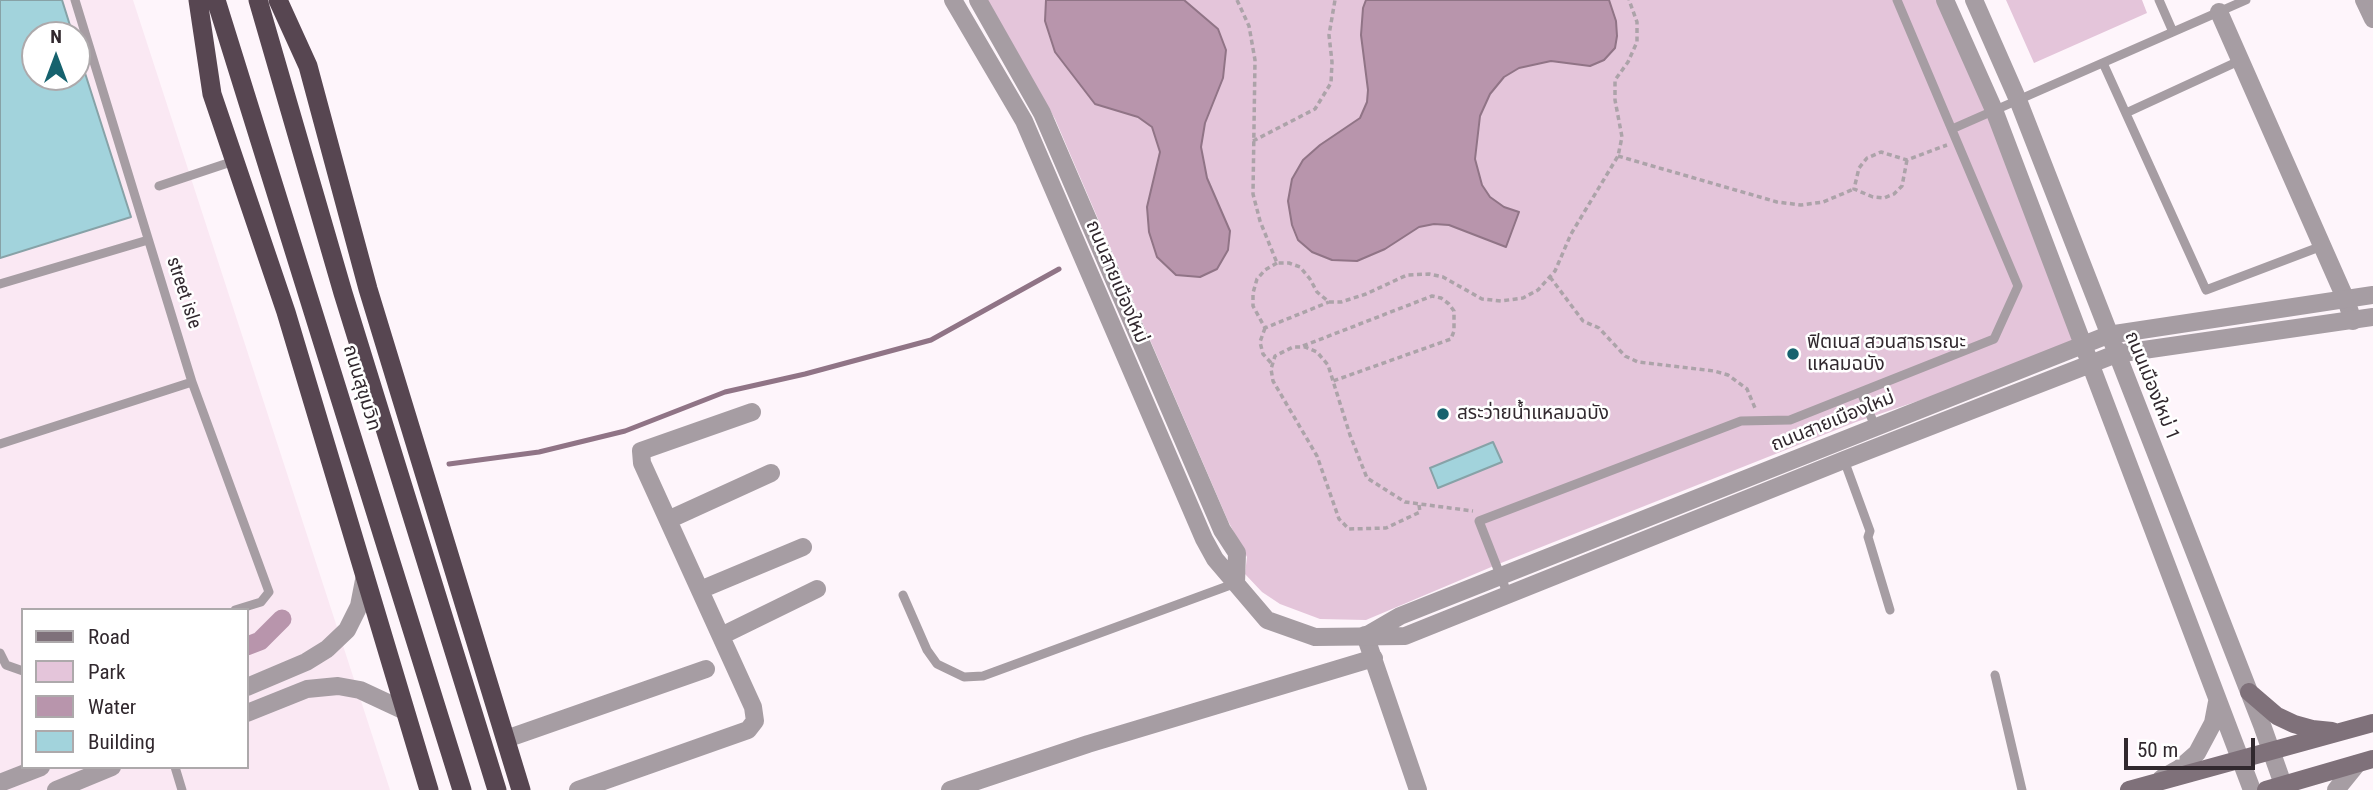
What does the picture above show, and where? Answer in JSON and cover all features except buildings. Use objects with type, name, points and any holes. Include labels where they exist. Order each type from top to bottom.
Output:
[{"type":"highway","points":[[198,0],[212,94],[286,312],[429,790]]},
{"type":"highway","name":"ถนนสุขุมวิท","points":[[216,0],[462,790]]},
{"type":"highway","name":"ถนนสุขุมวิท","points":[[258,0],[343,293],[497,790]]},
{"type":"highway","name":"ถนนสุขุมวิท","points":[[278,0],[308,66],[369,289],[521,790]]},
{"type":"main road","points":[[2249,692],[2270,711],[2294,724],[2331,731],[2350,729]]},
{"type":"main road","points":[[2129,790],[2373,723]]},
{"type":"main road","points":[[2278,788],[2365,762]]},
{"type":"street","name":"ถนนสายเมืองใหม่","points":[[953,0],[979,40],[1024,121],[1215,559],[1268,620],[1315,637],[1405,636],[1844,460],[1879,436],[2108,335],[2373,295]]},
{"type":"street","name":"ถนนสายเมืองใหม่","points":[[978,0],[1042,113],[1222,530],[1237,554],[1236,583]]},
{"type":"street","points":[[1945,0],[1994,110],[2252,790]]},
{"type":"street","name":"ถนนเมืองใหม่ 1","points":[[1974,0],[2018,100],[2272,751],[2278,788]]},
{"type":"street","points":[[2364,0],[2373,19]]},
{"type":"street","points":[[2219,12],[2353,321]]},
{"type":"street","points":[[979,40],[996,30]]},
{"type":"street","name":"ถนนสายเมืองใหม่","points":[[1366,635],[1400,617],[1502,576],[1879,436],[2116,354],[2373,317]]},
{"type":"street","points":[[578,790],[748,730],[755,721],[753,707],[642,463],[641,451],[752,412]]},
{"type":"street","points":[[1156,427],[1174,418]]},
{"type":"street","points":[[668,520],[771,473]]},
{"type":"street","points":[[700,590],[803,547]]},
{"type":"street","points":[[248,687],[306,662],[327,649],[347,630],[359,606],[365,575]]},
{"type":"street","points":[[721,636],[817,589]]},
{"type":"street","points":[[1366,635],[1418,790]]},
{"type":"street","points":[[950,790],[1088,744],[1374,657]]},
{"type":"street","points":[[506,739],[706,669]]},
{"type":"street","points":[[248,713],[307,689],[338,686],[360,690],[405,712]]},
{"type":"street","points":[[2153,783],[2180,768],[2197,752],[2213,723],[2217,702]]},
{"type":"street","points":[[2336,790],[2365,762]]},
{"type":"street","points":[[3,783],[36,769]]},
{"type":"street","points":[[56,790],[107,769]]},
{"type":"lane","name":"street isle","points":[[75,0],[192,382],[269,592],[261,602],[242,608]]},
{"type":"lane","points":[[1508,595],[1479,521],[1741,421],[1790,420],[1994,339],[2018,286],[1897,0]]},
{"type":"lane","points":[[2159,0],[2173,32]]},
{"type":"lane","points":[[1952,129],[2246,0]]},
{"type":"lane","points":[[2126,113],[2241,60]]},
{"type":"lane","points":[[2103,63],[2206,290],[2322,246]]},
{"type":"lane","points":[[159,187],[234,160]]},
{"type":"lane","points":[[0,284],[148,240]]},
{"type":"lane","points":[[0,444],[192,382]]},
{"type":"lane","points":[[1861,392],[1879,436]]},
{"type":"lane","points":[[1844,460],[1870,531],[1867,537],[1890,610]]},
{"type":"lane","points":[[902,595],[927,650],[937,664],[964,677],[983,676],[1236,583]]},
{"type":"lane","points":[[0,653],[6,665],[21,670]]},
{"type":"lane","points":[[1995,675],[2022,790]]},
{"type":"lane","points":[[176,769],[182,790]]},
{"type":"path","points":[[1237,0],[1249,26],[1255,60],[1253,194],[1260,221],[1277,263]]},
{"type":"path","points":[[1253,141],[1315,109],[1331,83],[1329,35],[1335,0]]},
{"type":"path","points":[[1273,365],[1263,354],[1260,342],[1265,328],[1329,302],[1341,302],[1366,294],[1408,275],[1429,274],[1443,277],[1482,299],[1502,301],[1523,298],[1538,290],[1555,271],[1571,234],[1618,156],[1622,137],[1615,100],[1615,79],[1628,62],[1637,42],[1637,22],[1629,0]]},
{"type":"path","points":[[1853,189],[1859,168],[1867,158],[1881,152],[1907,160],[1956,142]]},
{"type":"path","points":[[1618,156],[1777,202],[1801,205],[1823,202],[1853,189],[1873,197],[1884,198],[1894,194],[1902,187],[1907,160]]},
{"type":"path","points":[[1265,328],[1253,306],[1253,293],[1257,279],[1277,263],[1300,267],[1317,292],[1329,302]]},
{"type":"path","points":[[1550,276],[1583,321],[1599,328],[1625,356],[1638,362],[1728,375],[1747,389],[1760,421]]},
{"type":"path","points":[[1333,381],[1451,339],[1455,319],[1450,304],[1432,296],[1284,350],[1275,356],[1273,365],[1273,381],[1317,456],[1339,519],[1349,529],[1386,528],[1420,512],[1419,505]]},
{"type":"path","points":[[1301,346],[1317,352],[1328,365],[1367,478],[1405,502],[1474,511],[1479,521]]},
{"type":"shaded area","points":[[0,0],[133,0],[390,790],[0,790]]},
{"type":"green space","points":[[985,0],[1945,0],[2083,345],[1856,422],[1496,565],[1366,620],[1320,619],[1280,604],[1262,592],[1245,574],[1247,557],[1228,521],[1055,119]]},
{"type":"green space","points":[[2006,0],[2142,0],[2147,13],[2034,63]]},
{"type":"water","points":[[1046,0],[1184,0],[1218,29],[1226,50],[1223,78],[1205,123],[1201,147],[1207,178],[1230,231],[1228,250],[1217,269],[1200,277],[1176,275],[1157,257],[1149,232],[1147,207],[1160,152],[1152,127],[1138,117],[1095,104],[1055,52],[1045,21]]},
{"type":"water","points":[[1366,0],[1609,0],[1616,21],[1617,36],[1615,48],[1604,60],[1590,66],[1551,61],[1519,68],[1504,77],[1490,94],[1480,116],[1475,159],[1482,185],[1490,197],[1504,207],[1519,212],[1506,247],[1449,225],[1434,224],[1419,227],[1385,249],[1357,261],[1332,260],[1312,252],[1298,240],[1288,201],[1292,179],[1303,160],[1360,118],[1367,102],[1361,35]]},
{"type":"waterway","points":[[449,464],[539,452],[625,431],[725,392],[805,374],[931,340],[1059,269]]},
{"type":"waterway","points":[[248,646],[260,641],[282,619]]},
{"type":"place","name":"ฟิตเนส สวนสาธารณะ แหลมฉบัง","points":[[1793,354]]},
{"type":"place","name":"สระว่ายน้ำแหลมฉบัง","points":[[1443,414]]}]
